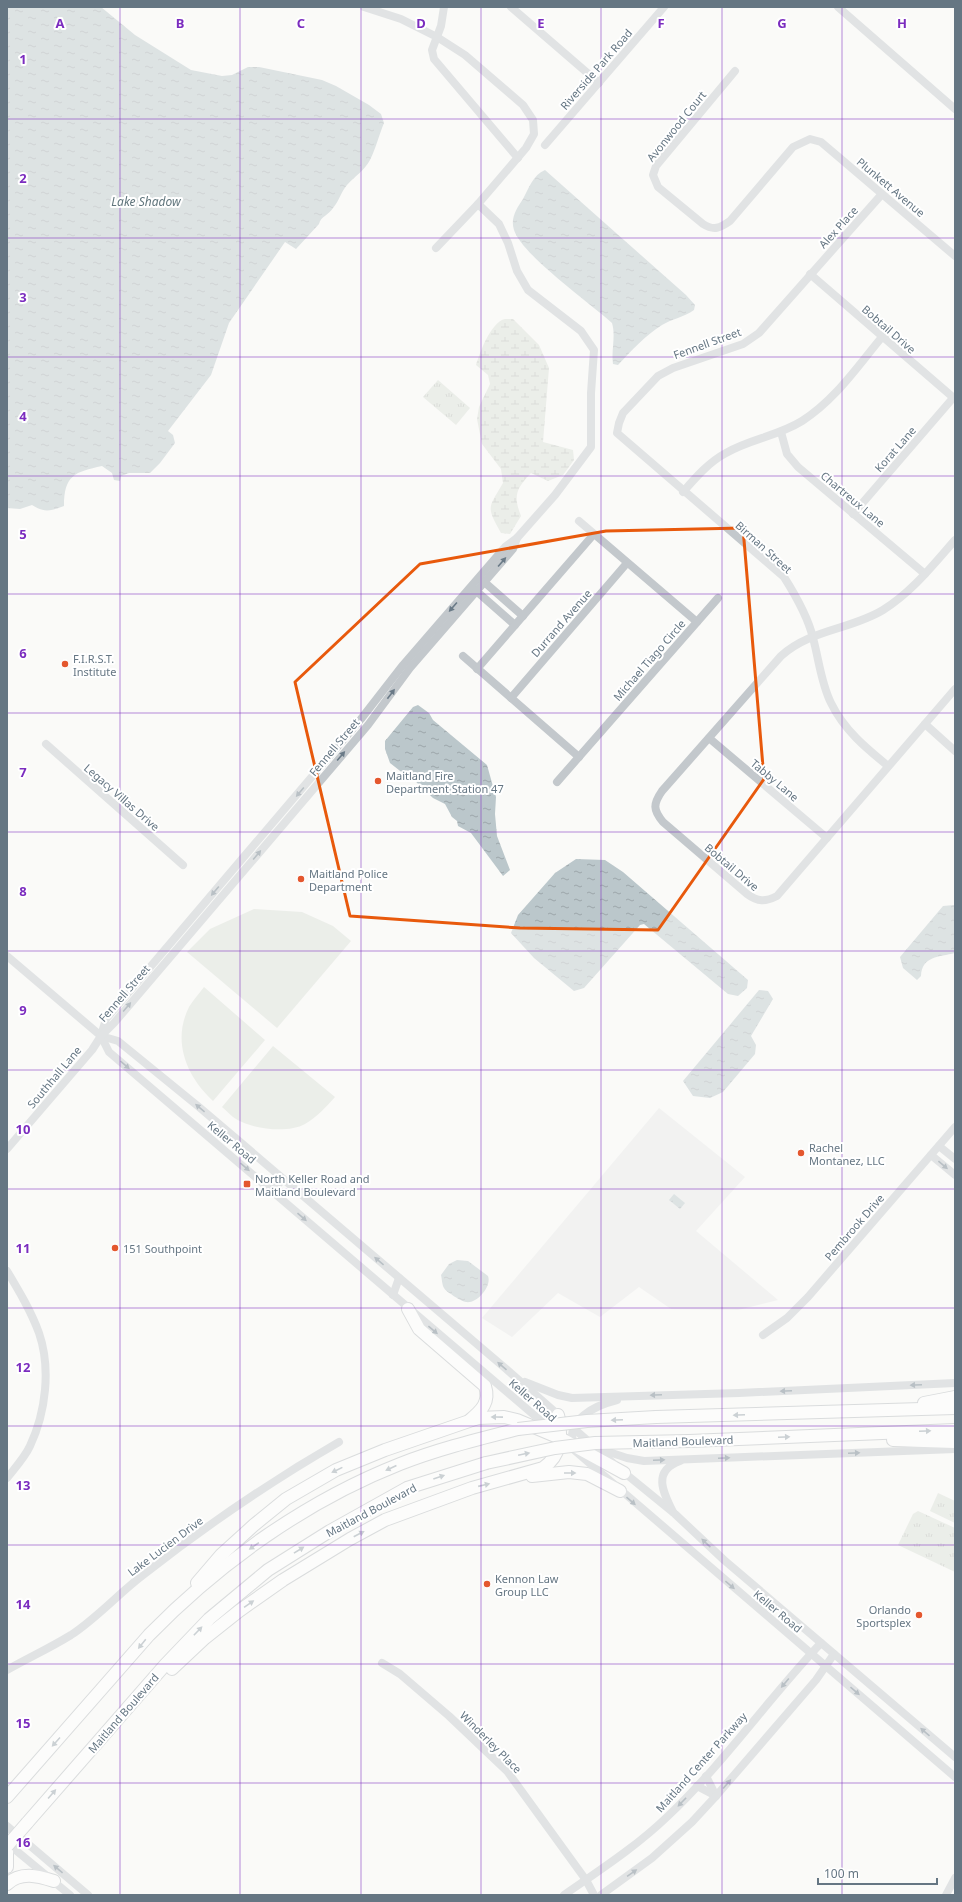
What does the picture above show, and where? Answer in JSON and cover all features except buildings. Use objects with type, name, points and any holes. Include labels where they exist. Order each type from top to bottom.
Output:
[{"type":"highway","points":[[408,1309],[419,1329],[485,1386],[488,1394],[484,1408],[470,1420]]},
{"type":"highway","points":[[890,1410],[955,1397]]},
{"type":"highway","points":[[168,1615],[241,1555],[289,1521],[344,1490],[400,1464],[454,1446],[518,1429],[587,1421],[656,1417],[955,1408]]},
{"type":"highway","points":[[558,1415],[567,1439]]},
{"type":"highway","points":[[7,1798],[149,1635],[222,1555],[254,1525],[286,1499],[336,1470],[385,1450],[470,1420],[478,1418],[504,1417],[517,1420],[567,1439],[624,1473]]},
{"type":"highway","name":"Maitland Boulevard","points":[[7,1845],[115,1721],[209,1619],[268,1570],[330,1531],[407,1488],[486,1463],[554,1448],[595,1443],[955,1430]]},
{"type":"highway","points":[[816,1436],[955,1442]]},
{"type":"highway","points":[[115,1721],[205,1638],[250,1603],[319,1557],[385,1520],[472,1488],[517,1477],[543,1468],[552,1462],[567,1439]]},
{"type":"highway","points":[[517,1477],[569,1472],[586,1474],[620,1491]]},
{"type":"highway","points":[[7,1833],[20,1837]]},
{"type":"highway","points":[[7,1839],[7,1867]]},
{"type":"highway","points":[[7,1884],[25,1876],[38,1876],[54,1881]]},
{"type":"street","points":[[364,7],[401,19],[437,37],[465,55],[523,105],[532,120],[534,134],[526,148],[478,204],[436,248]]},
{"type":"street","points":[[444,7],[437,37],[432,50],[434,59],[518,158]]},
{"type":"street","points":[[511,7],[599,83]]},
{"type":"street","name":"Riverside Park Road","points":[[545,145],[664,7]]},
{"type":"street","points":[[838,7],[955,109]]},
{"type":"street","name":"Avonwood Court","points":[[735,71],[656,166],[653,175],[658,187],[710,229],[720,228],[730,221],[793,147],[810,139]]},
{"type":"street","name":"Plunkett Avenue","points":[[810,139],[821,142],[955,256]]},
{"type":"street","name":"Alex Place","points":[[810,274],[843,240],[882,194]]},
{"type":"street","name":"Fennell Street","points":[[101,1036],[114,1023],[270,833],[403,665],[482,580],[504,547],[518,538],[555,495],[591,447],[591,394],[594,350],[581,331],[528,290],[518,271],[508,243],[498,224],[478,204]]},
{"type":"street","name":"Fennell Street","points":[[617,433],[623,413],[658,376],[673,368],[743,344],[759,333],[810,274]]},
{"type":"street","name":"Bobtail Drive","points":[[810,274],[954,398]]},
{"type":"street","points":[[683,492],[706,467],[724,453],[738,446],[781,432],[801,422],[819,409],[838,390],[882,337]]},
{"type":"street","name":"Korat Lane","points":[[853,514],[954,398]]},
{"type":"street","name":"Chartreux Lane","points":[[781,432],[787,454],[798,467],[925,574]]},
{"type":"street","name":"Birman Street","points":[[617,433],[683,492],[784,578],[796,596],[813,636],[822,680],[831,704],[855,738],[888,766]]},
{"type":"street","name":"Michael Tiago Circle","points":[[557,782],[697,622],[579,521]]},
{"type":"street","points":[[477,669],[594,534]]},
{"type":"street","name":"Bobtail Drive","points":[[955,540],[913,588],[883,611],[849,625],[813,636],[793,645],[781,656],[656,800],[656,814],[663,822],[747,894],[755,900],[767,901],[777,896],[955,689]]},
{"type":"street","name":"Durrand Avenue","points":[[511,698],[627,562]]},
{"type":"street","points":[[482,580],[523,616]]},
{"type":"street","points":[[474,589],[515,625]]},
{"type":"street","name":"Fennell Street","points":[[270,833],[368,725],[410,668],[474,589]]},
{"type":"street","points":[[697,622],[718,598]]},
{"type":"street","points":[[499,611],[506,602]]},
{"type":"street","points":[[463,656],[579,757]]},
{"type":"street","points":[[361,719],[368,725]]},
{"type":"street","points":[[925,724],[955,751]]},
{"type":"street","points":[[349,733],[356,739]]},
{"type":"street","name":"Tabby Lane","points":[[709,738],[827,838]]},
{"type":"street","name":"Legacy Villas Drive","points":[[46,744],[183,866]]},
{"type":"street","name":"Keller Road","points":[[7,956],[101,1036],[109,1052],[548,1428],[567,1439],[580,1456],[620,1491],[955,1777]]},
{"type":"street","name":"Keller Road","points":[[101,1036],[118,1041],[283,1179],[519,1380],[624,1473],[675,1514],[724,1560],[955,1758]]},
{"type":"street","name":"Southhall Lane","points":[[7,1149],[92,1050],[101,1036]]},
{"type":"street","name":"Pembrook Drive","points":[[763,1335],[787,1318],[808,1297],[955,1127]]},
{"type":"street","points":[[939,1146],[955,1159]]},
{"type":"street","points":[[931,1155],[955,1175]]},
{"type":"street","points":[[272,1191],[283,1179]]},
{"type":"street","points":[[7,1271],[31,1313],[40,1334],[46,1391],[38,1424],[30,1447],[7,1478]]},
{"type":"street","points":[[392,1295],[399,1278]]},
{"type":"street","points":[[392,1295],[409,1286]]},
{"type":"street","points":[[519,1380],[558,1395],[572,1398],[955,1383]]},
{"type":"street","points":[[567,1439],[579,1420],[592,1408],[602,1403],[641,1396]]},
{"type":"street","points":[[567,1439],[627,1458],[644,1461],[955,1449]]},
{"type":"street","points":[[567,1439],[580,1456]]},
{"type":"street","name":"Lake Lucien Drive","points":[[7,1670],[71,1635],[101,1612],[143,1575],[241,1504],[339,1442]]},
{"type":"street","points":[[675,1514],[663,1492],[662,1480],[666,1470],[675,1463],[685,1459]]},
{"type":"street","name":"Maitland Center Parkway","points":[[564,1895],[641,1840],[667,1817],[706,1776],[821,1643]]},
{"type":"street","points":[[601,1895],[639,1868],[666,1846],[716,1796],[816,1680],[834,1654]]},
{"type":"street","name":"Winderley Place","points":[[382,1663],[400,1674],[422,1692],[478,1742],[507,1771],[586,1880],[594,1895]]},
{"type":"street","points":[[706,1776],[716,1796]]},
{"type":"street","points":[[697,1786],[716,1796]]},
{"type":"street","points":[[7,1826],[88,1895]]},
{"type":"street","points":[[7,1845],[70,1895]]},
{"type":"street","points":[[946,1895],[955,1878]]},
{"type":"highlighted area","points":[[743,528],[764,779],[658,930],[520,928],[350,916],[295,682],[420,564],[606,531]]},
{"type":"shaded area","points":[[659,1108],[745,1177],[696,1231],[778,1300],[738,1310],[671,1309],[639,1287],[600,1317],[558,1293],[512,1337],[482,1318]]},
{"type":"green space","points":[[505,319],[513,319],[539,345],[549,368],[543,442],[573,450],[574,460],[563,475],[548,481],[531,473],[519,488],[517,493],[517,503],[521,516],[510,534],[501,533],[491,512],[494,498],[503,483],[501,469],[482,444],[477,419],[479,407],[490,384],[488,375],[476,365],[483,346],[491,331],[500,321]]},
{"type":"green space","points":[[438,380],[470,408],[456,425],[423,397]]},
{"type":"green space","points":[[254,909],[302,912],[333,926],[351,941],[277,1028],[187,952],[210,929]]},
{"type":"green space","points":[[204,987],[265,1040],[213,1101],[195,1081],[184,1057],[182,1045],[184,1020],[192,1002]]},
{"type":"green space","points":[[273,1046],[335,1097],[313,1118],[305,1124],[297,1127],[288,1129],[268,1129],[248,1125],[233,1117],[222,1107]]},
{"type":"green space","points":[[938,1493],[955,1501],[955,1523],[930,1511]]},
{"type":"green space","points":[[918,1511],[955,1528],[955,1572],[898,1545],[913,1514]]},
{"type":"water","name":"Lake Shadow","points":[[7,7],[101,7],[135,35],[191,70],[222,76],[232,75],[248,67],[259,67],[322,80],[336,86],[369,105],[381,114],[384,123],[368,164],[347,185],[331,210],[321,219],[319,224],[296,249],[285,242],[229,323],[211,375],[168,431],[173,435],[175,443],[160,463],[150,473],[129,473],[121,476],[120,481],[114,480],[112,473],[102,466],[85,470],[78,473],[69,481],[66,488],[64,506],[48,510],[36,508],[32,505],[20,509],[7,508]]},
{"type":"water","points":[[545,170],[686,295],[695,305],[694,310],[656,329],[633,349],[618,365],[613,364],[614,333],[612,323],[543,265],[520,240],[514,230],[513,221],[516,210],[534,178]]},
{"type":"water","points":[[418,705],[429,713],[433,720],[487,765],[496,797],[495,814],[497,836],[510,870],[503,876],[471,833],[458,826],[457,821],[452,817],[445,804],[433,798],[412,778],[409,778],[390,763],[385,749],[385,741],[413,707]]},
{"type":"water","points":[[576,859],[605,860],[623,872],[748,980],[747,988],[738,996],[728,994],[644,924],[640,925],[584,988],[574,991],[534,958],[511,933],[518,915],[555,873]]},
{"type":"water","points":[[954,905],[955,953],[932,958],[924,965],[921,976],[917,980],[903,968],[900,957],[943,906]]},
{"type":"water","points":[[759,990],[768,991],[773,999],[751,1036],[756,1045],[755,1054],[723,1092],[710,1098],[693,1096],[683,1081]]},
{"type":"water","points":[[674,1194],[685,1203],[680,1209],[669,1200]]},
{"type":"water","points":[[457,1260],[468,1261],[488,1276],[488,1285],[483,1294],[470,1302],[456,1298],[446,1291],[443,1285],[441,1275],[449,1264]]},
{"type":"place","name":"F.I.R.S.T. Institute","points":[[65,664]]},
{"type":"place","name":"Maitland Fire Department Station 47","points":[[378,781]]},
{"type":"place","name":"Maitland Police Department","points":[[301,879]]},
{"type":"place","name":"Rachel Montanez, LLC","points":[[801,1153]]},
{"type":"place","name":"North Keller Road and Maitland Boulevard","points":[[247,1184]]},
{"type":"place","name":"151 Southpoint","points":[[115,1248]]},
{"type":"place","name":"Kennon Law Group LLC","points":[[487,1584]]},
{"type":"place","name":"Orlando Sportsplex","points":[[919,1615]]}]
